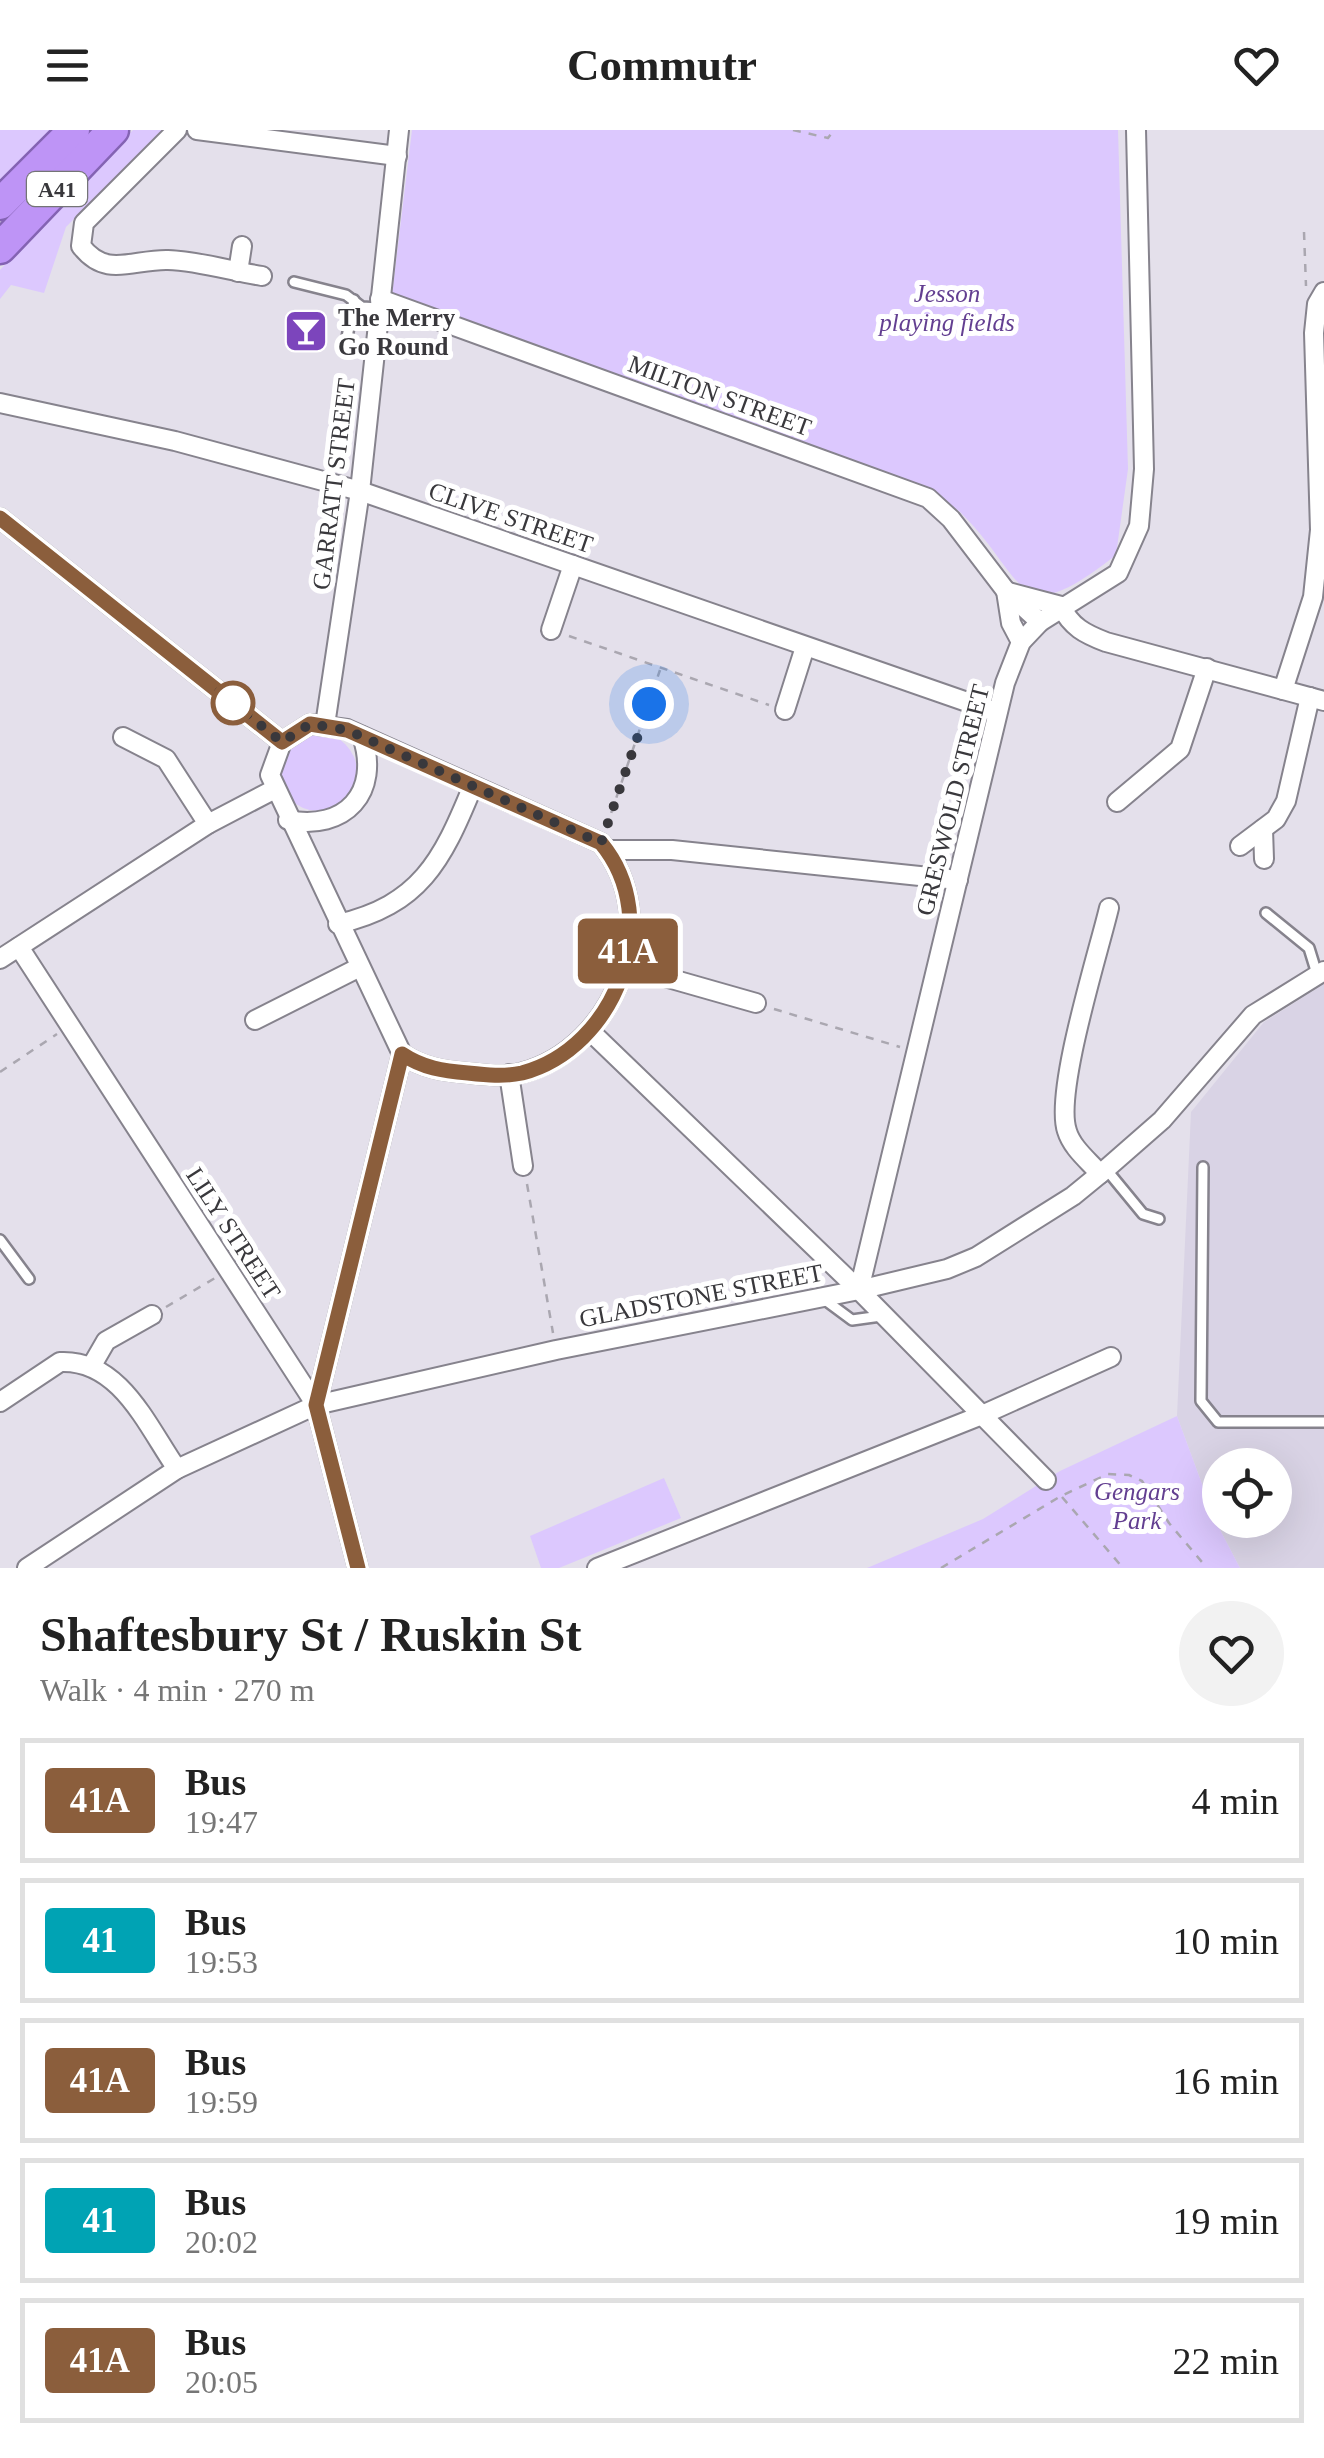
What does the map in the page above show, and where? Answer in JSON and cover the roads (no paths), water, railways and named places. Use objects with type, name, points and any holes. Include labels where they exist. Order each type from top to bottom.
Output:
[{"type":"highway","name":"A41","points":[[0,204],[74,130]]},
{"type":"highway","name":"A41","points":[[0,248],[113,130]]},
{"type":"street","points":[[92,260],[81,246],[84,223],[178,130]]},
{"type":"street","points":[[196,130],[397,156]]},
{"type":"street","name":"GARRATT STREET","points":[[324,725],[360,491],[399,130]]},
{"type":"street","name":"GRESWOLD STREET","points":[[858,1290],[996,712],[1021,642],[1061,606],[1118,573],[1139,526],[1144,469],[1136,130]]},
{"type":"street","points":[[238,272],[242,246]]},
{"type":"street","points":[[66,252],[124,268],[168,260],[262,276]]},
{"type":"street","points":[[1283,690],[1312,597],[1320,530],[1314,333],[1322,293]]},
{"type":"street","name":"MILTON STREET","points":[[379,304],[928,498],[951,519],[1006,591],[1040,622]]},
{"type":"street","name":"CLIVE STREET","points":[[0,403],[175,441],[360,491],[996,712]]},
{"type":"street","points":[[0,518],[282,742]]},
{"type":"street","points":[[551,630],[573,565]]},
{"type":"street","points":[[1006,591],[1061,606],[1068,621],[1083,633],[1317,699],[1286,801],[1264,830],[1240,846]]},
{"type":"street","name":"MILTON STREET","points":[[1006,591],[1012,623],[1021,642]]},
{"type":"street","points":[[785,710],[805,646]]},
{"type":"street","points":[[1116,802],[1180,749],[1207,668]]},
{"type":"street","points":[[604,846],[622,876],[630,927],[626,966],[605,1012],[590,1031],[557,1057],[510,1074],[446,1072],[420,1066],[402,1054],[270,775],[282,742],[298,727],[324,725],[362,736],[604,846],[958,880]]},
{"type":"street","points":[[123,736],[166,759],[208,824]]},
{"type":"street","points":[[288,820],[317,826],[348,809],[360,796],[368,754],[362,736]]},
{"type":"street","points":[[338,924],[370,916],[398,902],[432,872],[472,788]]},
{"type":"street","points":[[0,960],[208,824],[275,789]]},
{"type":"street","points":[[1264,830],[1264,859]]},
{"type":"street","points":[[1103,1172],[1071,1142],[1064,1126],[1065,1094],[1109,908]]},
{"type":"street","name":"LILY STREET","points":[[19,946],[316,1405],[358,1568]]},
{"type":"street","points":[[626,966],[756,1004]]},
{"type":"street","points":[[255,1020],[360,968]]},
{"type":"street","name":"GLADSTONE STREET","points":[[27,1568],[177,1469],[316,1405],[556,1350],[858,1290],[947,1269],[976,1257],[1031,1224],[1103,1172],[1162,1120],[1253,1015],[1321,973]]},
{"type":"street","points":[[590,1031],[884,1315],[1046,1480]]},
{"type":"street","points":[[316,1405],[402,1054]]},
{"type":"street","points":[[510,1074],[524,1166]]},
{"type":"street","points":[[91,1367],[97,1349],[106,1340],[152,1315]]},
{"type":"street","points":[[596,1568],[982,1415],[1111,1357]]},
{"type":"street","points":[[0,1402],[60,1362],[110,1374],[177,1469]]},
{"type":"lane","points":[[294,282],[354,300],[362,307],[379,304]]},
{"type":"lane","points":[[345,348],[354,300]]},
{"type":"lane","points":[[1266,913],[1309,948],[1321,973]]},
{"type":"lane","points":[[1203,1167],[1201,1401],[1218,1422],[1324,1422]]},
{"type":"lane","points":[[1103,1172],[1142,1214],[1160,1218]]},
{"type":"lane","points":[[0,1240],[29,1279]]},
{"type":"lane","points":[[821,1297],[852,1320],[884,1315]]},
{"type":"place","name":"The Merry Go Round","points":[[306,331]]},
{"type":"park label","name":"Jesson playing fields","points":[[947,308]]},
{"type":"park label","name":"Gengars Park","points":[[1137,1506]]}]
